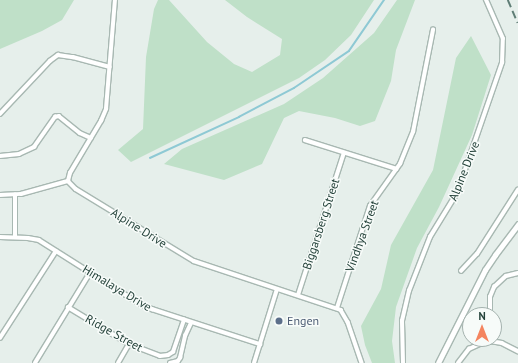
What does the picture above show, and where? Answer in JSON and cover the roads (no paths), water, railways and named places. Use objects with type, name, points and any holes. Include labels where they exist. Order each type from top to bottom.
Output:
[{"type":"street","points":[[0,195],[15,195],[68,181],[70,174],[106,109],[115,0]]},
{"type":"street","name":"Alpine Drive","points":[[403,363],[402,321],[408,291],[430,237],[457,193],[502,64],[503,39],[486,0]]},
{"type":"street","name":"Vindhya Street","points":[[337,308],[370,206],[403,159],[416,124],[433,30]]},
{"type":"street","points":[[0,114],[50,60],[58,55],[65,55],[110,67]]},
{"type":"street","points":[[0,156],[14,155],[34,147],[55,117],[59,116],[77,131],[91,138]]},
{"type":"street","points":[[305,140],[397,169]]},
{"type":"street","name":"Biggarsberg Street","points":[[298,295],[344,153]]},
{"type":"street","name":"Alpine Drive","points":[[68,181],[76,189],[194,262],[337,308]]},
{"type":"street","points":[[462,272],[477,254],[518,190]]},
{"type":"street","points":[[15,195],[15,237]]},
{"type":"street","points":[[438,363],[485,270],[518,225]]},
{"type":"street","name":"Himalaya Drive","points":[[0,236],[34,238],[145,306],[191,323],[260,344]]},
{"type":"street","points":[[0,338],[56,251]]},
{"type":"street","points":[[35,363],[90,273]]},
{"type":"street","points":[[490,307],[490,297],[494,287],[506,276],[518,273]]},
{"type":"street","points":[[254,363],[277,289]]},
{"type":"street","name":"Ridge Street","points":[[68,307],[129,344],[155,354],[168,355],[175,348],[184,320]]},
{"type":"street","points":[[337,308],[344,314],[362,363]]},
{"type":"street","points":[[170,363],[180,358],[185,336],[191,323]]},
{"type":"street","points":[[502,343],[518,351]]},
{"type":"street","points":[[118,363],[129,344]]},
{"type":"street","points":[[458,363],[469,349],[473,347]]},
{"type":"waterway","points":[[150,158],[239,117],[294,88],[349,51],[384,0]]},
{"type":"railway","points":[[508,0],[518,23]]},
{"type":"place","name":"Engen","points":[[279,321]]}]
